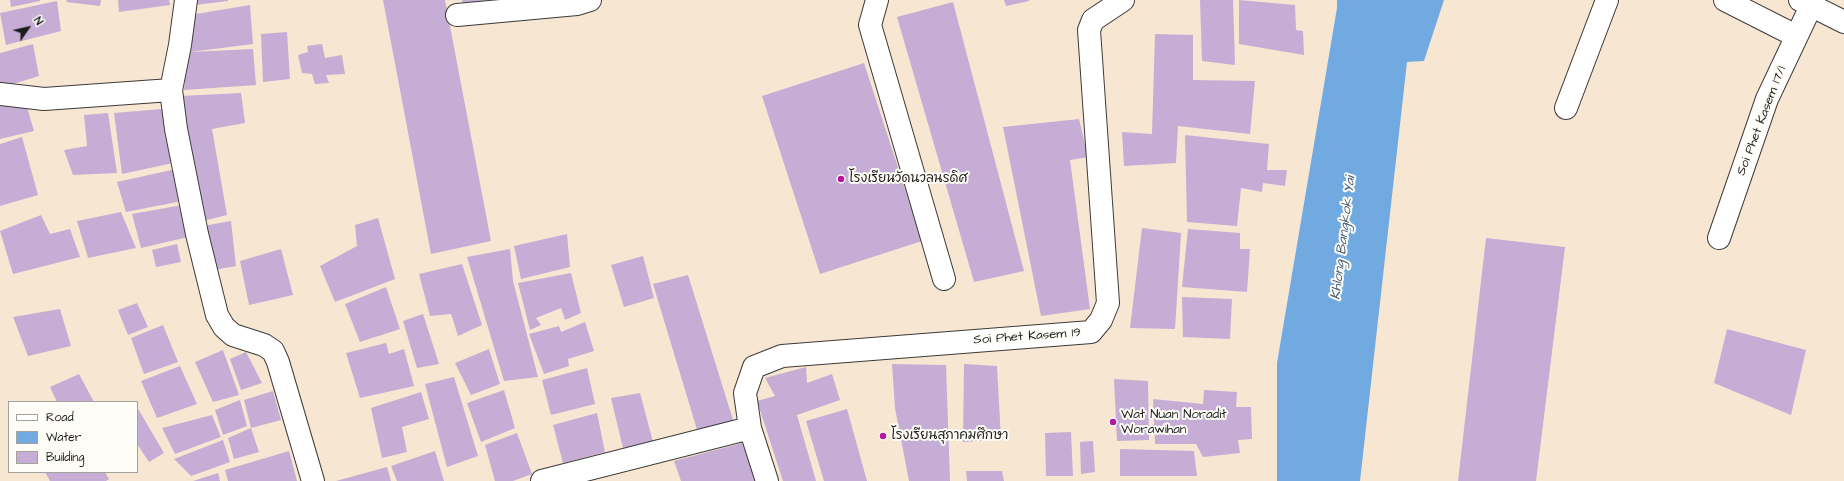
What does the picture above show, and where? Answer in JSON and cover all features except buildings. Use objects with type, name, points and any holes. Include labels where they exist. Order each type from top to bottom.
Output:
[{"type":"street","points":[[186,0],[180,45],[171,90],[176,129],[197,234],[217,315],[224,327],[233,335],[264,345],[273,351],[278,362],[313,481]]},
{"type":"street","points":[[458,16],[577,4],[590,0]]},
{"type":"street","points":[[877,0],[870,25],[944,279]]},
{"type":"street","name":"Soi Phet Kasem 19","points":[[750,428],[745,393],[754,367],[782,356],[1091,332],[1101,320],[1108,303],[1089,30],[1094,20],[1123,0]]},
{"type":"street","points":[[1566,108],[1607,0]]},
{"type":"street","points":[[1725,0],[1796,36]]},
{"type":"street","points":[[1805,3],[1844,22]]},
{"type":"street","name":"Soi Phet Kasem 17/1","points":[[1719,238],[1767,99],[1796,36],[1805,3]]},
{"type":"street","points":[[0,94],[44,99],[171,90]]},
{"type":"street","points":[[542,481],[750,428],[767,481]]},
{"type":"water","name":"Khlong Bangkok Yai","points":[[1337,0],[1444,0],[1424,61],[1407,62],[1360,481],[1277,481],[1277,363],[1337,8]]},
{"type":"place","name":"โรงเรียนวัดนวลนรดิศ","points":[[841,179]]},
{"type":"place","name":"Wat Nuan Noradit Worawihan","points":[[1113,422]]},
{"type":"place","name":"โรงเรียนสุภาคมศึกษา","points":[[883,436]]}]
